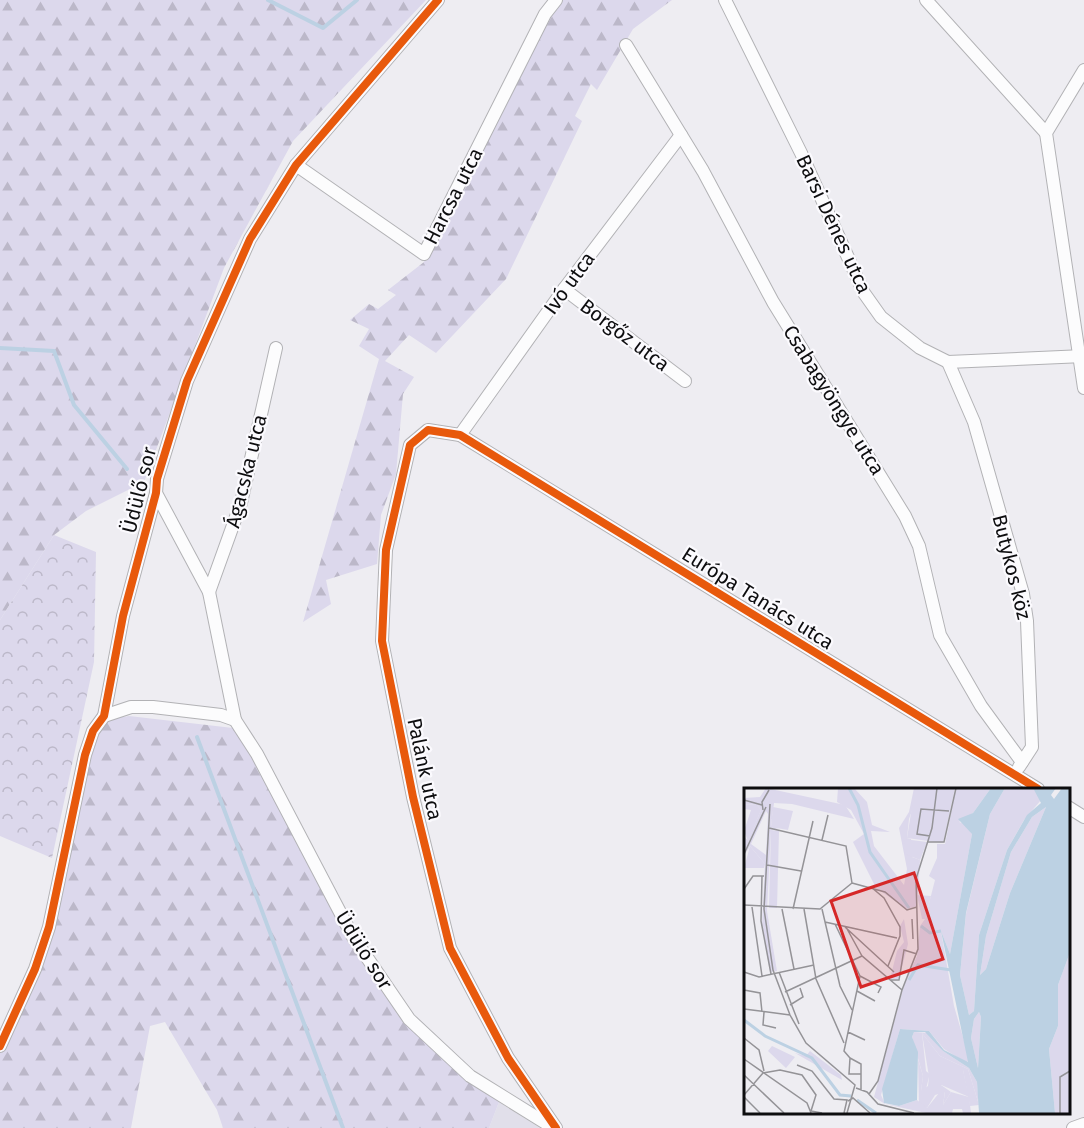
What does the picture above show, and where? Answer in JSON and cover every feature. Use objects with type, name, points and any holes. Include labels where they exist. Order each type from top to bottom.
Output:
[{"type":"street","name":"Üdülő sor","points":[[0,1046],[35,969],[49,927],[85,755],[93,731],[105,716],[123,616],[156,493],[157,479],[187,381],[250,239],[296,165],[438,0]]},
{"type":"street","name":"Harcsa utca","points":[[296,165],[424,254],[545,14],[556,0]]},
{"type":"street","name":"Barsi Dénes utca","points":[[725,0],[801,153],[864,293],[881,317],[920,348],[948,362],[1083,356]]},
{"type":"street","points":[[926,0],[1046,133],[1083,356],[1084,388]]},
{"type":"street","name":"Csabagyöngye utca","points":[[626,45],[681,135],[773,302],[905,516],[919,546],[940,635],[981,706],[1022,762]]},
{"type":"street","points":[[1046,133],[1084,70]]},
{"type":"street","name":"Ivó utca","points":[[460,435],[564,289],[681,135]]},
{"type":"street","name":"Borgőz utca","points":[[564,289],[685,381]]},
{"type":"street","name":"Ágacska utca","points":[[209,592],[241,503],[276,348]]},
{"type":"street","name":"Butykos köz","points":[[948,362],[974,422],[1023,594],[1032,713],[1032,747],[1014,775]]},
{"type":"street","name":"Palánk utca","points":[[460,435],[429,430],[410,446],[386,550],[382,641],[413,796],[450,948],[508,1058],[555,1128]]},
{"type":"street","name":"Európa Tanács utca","points":[[460,435],[1036,788]]},
{"type":"street","name":"Üdülő sor","points":[[156,493],[209,592],[236,720],[257,754],[353,937],[409,1019],[470,1076],[555,1128]]},
{"type":"street","points":[[105,716],[131,707],[192,710],[236,720]]},
{"type":"street","points":[[1069,808],[1084,817]]},
{"type":"street","points":[[1073,1128],[1084,1124]]},
{"type":"shaded area","points":[[499,1102],[540,1128],[489,1128]]},
{"type":"green space","points":[[0,0],[426,0],[293,141],[224,268],[144,482],[86,511],[54,535],[0,620]]},
{"type":"green space","points":[[561,0],[672,0],[633,29],[597,90],[591,84],[575,116],[582,121],[506,279],[436,353],[409,335],[385,361],[414,377],[403,394],[396,474],[381,515],[377,564],[326,580],[331,604],[303,622],[379,359],[359,346],[369,329],[350,320],[369,304],[378,309],[396,295],[388,290],[424,262],[548,18]]},
{"type":"green space","points":[[54,535],[96,552],[94,662],[52,858],[0,836],[0,620]]},
{"type":"green space","points":[[129,716],[233,728],[257,754],[326,895],[415,1032],[499,1102],[489,1128],[223,1128],[217,1110],[165,1022],[150,1026],[131,1128],[0,1128],[0,1052],[52,938],[90,739],[97,721]]},
{"type":"waterway","points":[[268,0],[323,28],[357,0]]},
{"type":"waterway","points":[[0,348],[54,351],[74,405],[127,469]]},
{"type":"waterway","points":[[197,737],[343,1128]]},
{"type":"cycle path","points":[[0,1046],[35,969],[49,927],[85,755],[93,731],[104,716],[123,616],[156,493],[157,479],[187,381],[250,239],[296,165],[438,0]]},
{"type":"cycle path","points":[[556,1128],[508,1058],[450,948],[413,797],[382,641],[386,550],[410,445],[428,430],[460,435],[1036,788]]}]
